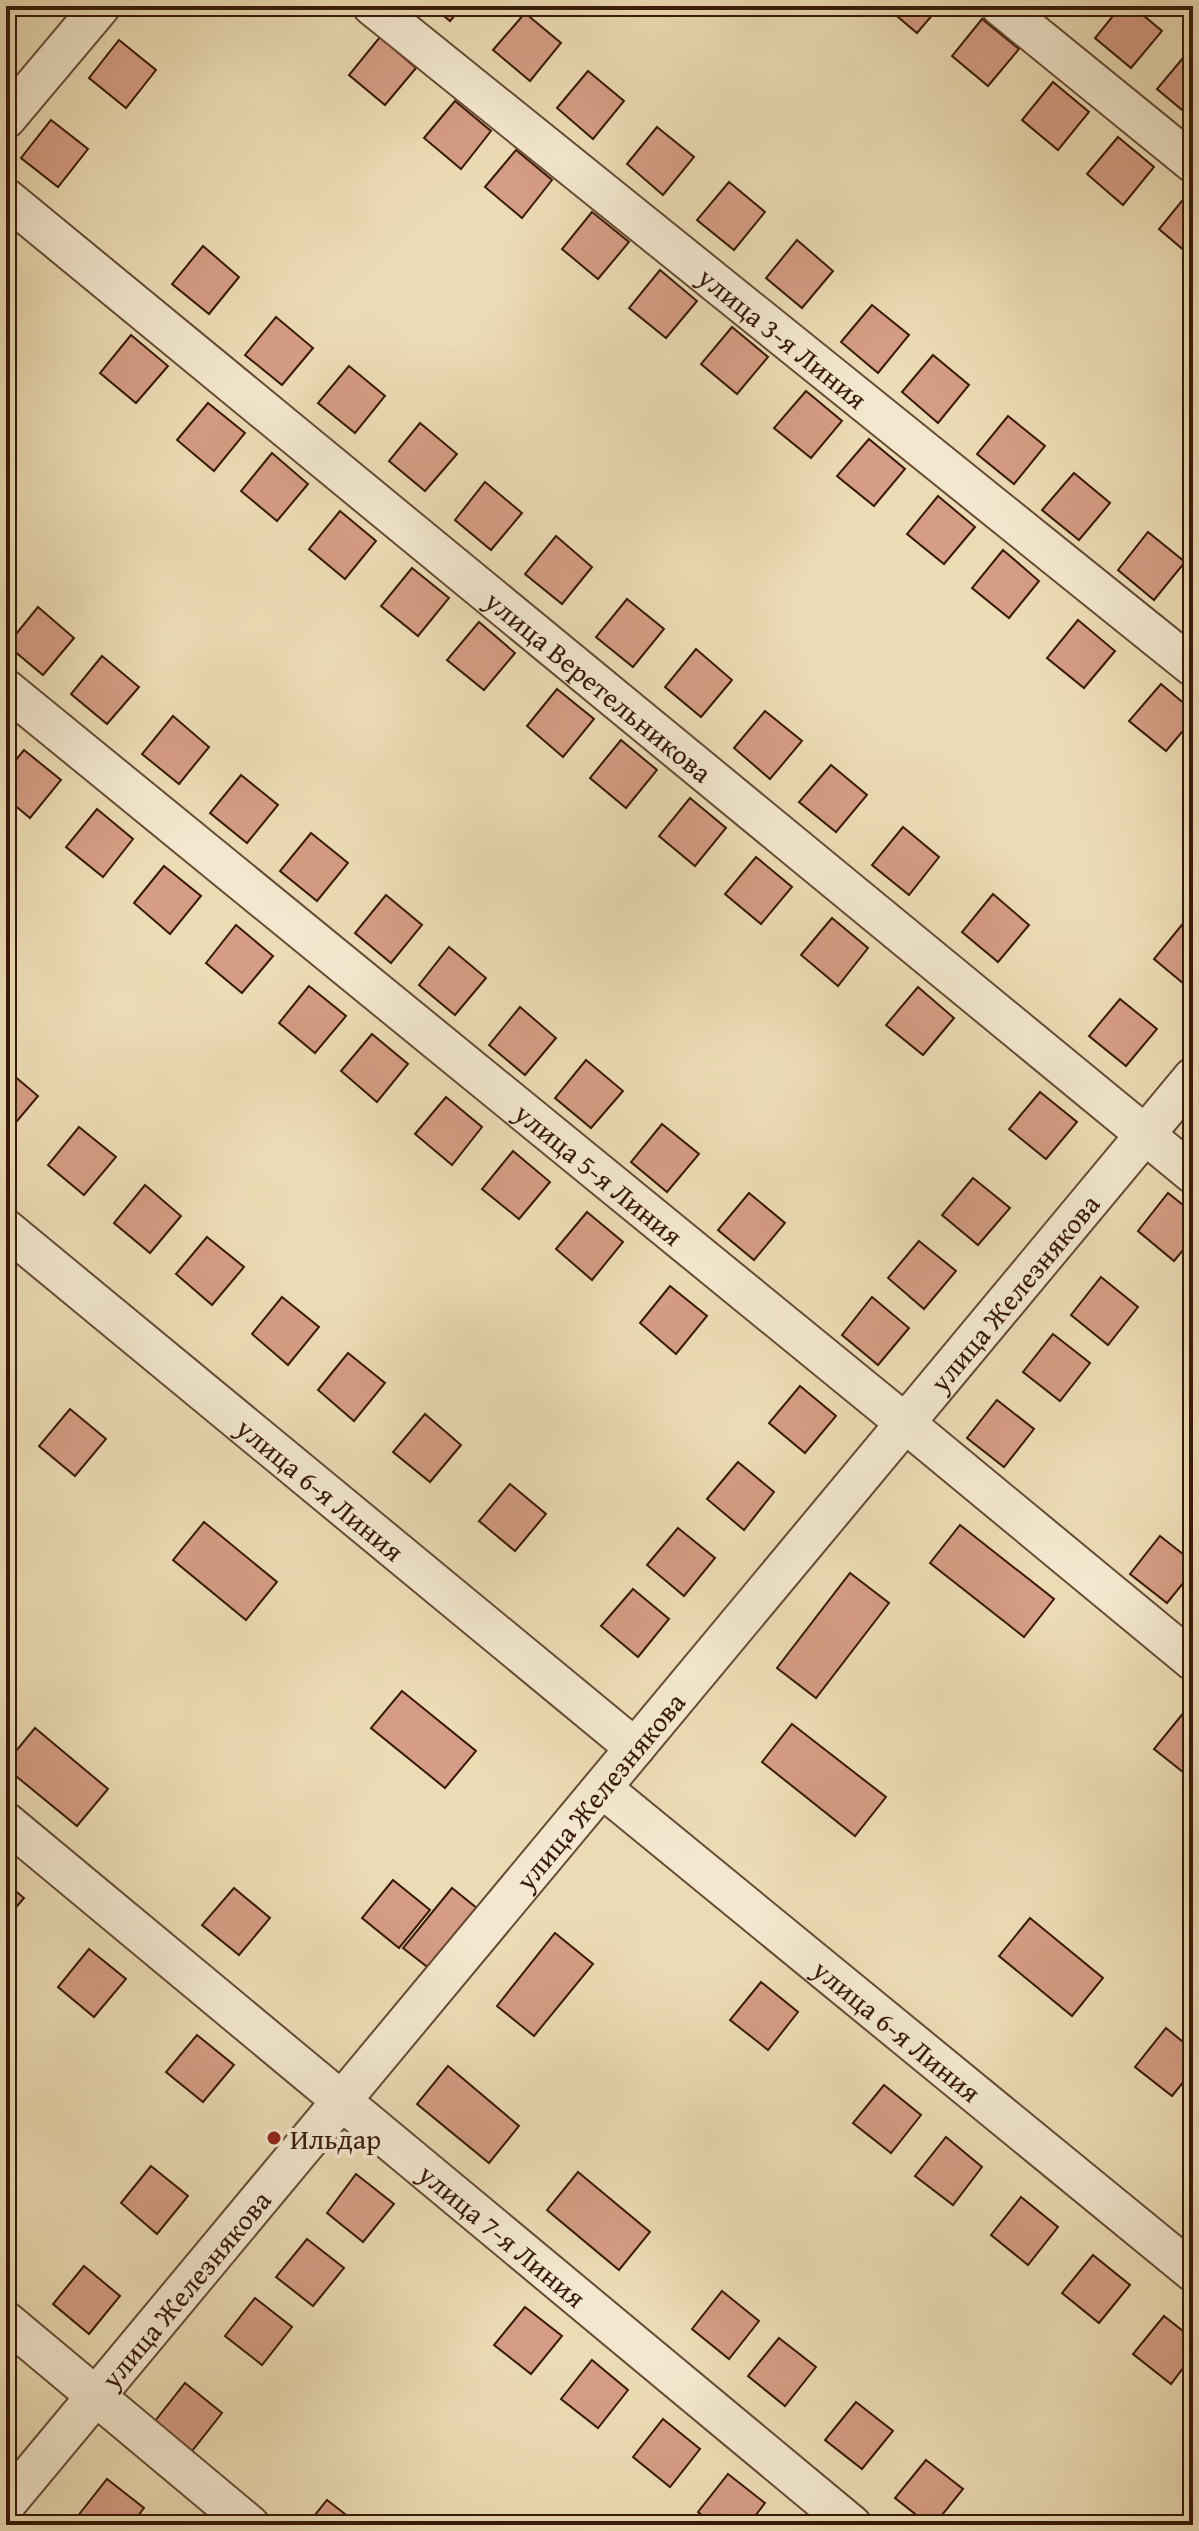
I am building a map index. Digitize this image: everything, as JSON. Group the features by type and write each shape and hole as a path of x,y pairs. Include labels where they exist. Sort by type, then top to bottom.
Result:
{"street":[{"path":"6,119 101,6"},
{"name":"улица 3-я Линия","path":"372,6 1193,667"},
{"path":"1000,6 1193,163"},
{"name":"улица Веретельникова","path":"6,198 1193,1174"},
{"name":"улица 5-я Линия","path":"6,689 1193,1661"},
{"name":"улица Железнякова","path":"6,2504 1193,1077"},
{"name":"улица 6-я Линия","path":"6,1229 635,1748"},
{"name":"улица 6-я Линия","path":"602,1788 1193,2272"},
{"name":"улица 7-я Линия","path":"6,1822 852,2525"},
{"path":"6,2321 250,2525"}],"building":[{"path":"432,6 463,6 450,21"},
{"path":"885,6 940,6 917,33"},
{"path":"1121,6 1132,6 1162,31 1131,68 1095,38"},
{"path":"525,13 561,43 530,81 493,50"},
{"path":"982,19 1019,49 988,86 952,56"},
{"path":"380,37 416,68 385,105 349,75"},
{"path":"119,40 156,70 126,108 89,78"},
{"path":"1188,52 1193,56 1193,119 1157,89"},
{"path":"588,71 624,101 593,139 557,108"},
{"path":"1053,82 1089,112 1058,150 1022,120"},
{"path":"455,101 491,131 461,169 424,138"},
{"path":"51,120 88,149 58,187 21,158"},
{"path":"657,127 694,157 663,195 627,164"},
{"path":"1118,137 1154,167 1123,205 1087,174"},
{"path":"516,150 552,180 522,218 485,187"},
{"path":"729,182 765,212 734,250 697,220"},
{"path":"1190,191 1193,194 1193,258 1159,229"},
{"path":"592,212 629,242 598,279 562,249"},
{"path":"6,234 15,241 6,252"},
{"path":"797,240 833,271 802,308 766,278"},
{"path":"203,246 239,277 209,314 172,284"},
{"path":"660,270 697,301 666,338 629,308"},
{"path":"872,305 909,335 878,373 841,342"},
{"path":"276,317 313,348 282,385 245,355"},
{"path":"732,327 768,357 737,394 701,364"},
{"path":"131,335 168,366 136,403 100,373"},
{"path":"933,355 969,385 938,423 902,392"},
{"path":"349,366 385,396 355,433 318,403"},
{"path":"806,391 842,421 811,458 774,428"},
{"path":"208,403 245,433 214,471 177,440"},
{"path":"1008,416 1045,446 1014,484 977,454"},
{"path":"420,423 457,454 425,491 389,461"},
{"path":"869,439 905,469 874,506 837,476"},
{"path":"272,453 308,484 277,521 241,491"},
{"path":"1074,473 1110,503 1079,540 1042,510"},
{"path":"485,482 522,513 491,550 455,520"},
{"path":"938,496 975,527 944,564 907,534"},
{"path":"340,511 376,541 345,579 309,549"},
{"path":"1148,532 1185,562 1154,600 1118,570"},
{"path":"556,536 592,567 562,604 525,574"},
{"path":"1003,550 1039,581 1009,618 972,588"},
{"path":"412,568 449,598 418,636 381,606"},
{"path":"627,599 664,629 633,667 596,637"},
{"path":"38,607 74,638 43,675 7,645"},
{"path":"1078,620 1115,651 1084,688 1047,658"},
{"path":"479,622 515,653 484,690 447,660"},
{"path":"696,649 732,680 701,717 665,687"},
{"path":"102,656 139,687 107,724 71,694"},
{"path":"1161,684 1193,711 1193,719 1166,751 1129,721"},
{"path":"557,689 594,719 563,757 527,726"},
{"path":"765,711 802,741 770,779 734,748"},
{"path":"173,716 209,747 179,784 142,754"},
{"path":"621,740 657,770 626,808 590,778"},
{"path":"24,750 61,780 30,818 6,798 6,772"},
{"path":"831,765 867,795 836,832 799,802"},
{"path":"241,775 278,805 247,843 210,813"},
{"path":"690,798 726,828 695,866 659,836"},
{"path":"97,809 133,839 103,877 66,847"},
{"path":"903,827 939,857 909,895 872,865"},
{"path":"311,833 348,863 317,901 280,871"},
{"path":"756,857 792,887 761,924 725,894"},
{"path":"164,866 201,896 170,934 134,903"},
{"path":"993,894 1029,925 998,962 962,932"},
{"path":"386,895 422,925 391,963 355,933"},
{"path":"832,918 868,948 838,986 801,955"},
{"path":"1185,921 1193,928 1193,986 1190,989 1154,959"},
{"path":"236,925 273,956 242,993 206,963"},
{"path":"449,947 486,978 455,1015 419,985"},
{"path":"309,986 346,1016 315,1053 279,1023"},
{"path":"918,987 954,1018 923,1055 886,1025"},
{"path":"1120,999 1157,1029 1126,1066 1089,1036"},
{"path":"520,1007 556,1038 525,1075 489,1045"},
{"path":"372,1034 408,1064 377,1102 341,1071"},
{"path":"586,1060 623,1091 591,1128 555,1098"},
{"path":"6,1069 38,1096 7,1133 6,1133"},
{"path":"1040,1092 1077,1122 1046,1159 1009,1129"},
{"path":"446,1097 482,1127 452,1165 415,1134"},
{"path":"662,1124 699,1154 667,1192 631,1162"},
{"path":"79,1127 116,1157 84,1195 48,1165"},
{"path":"513,1151 550,1182 519,1219 482,1189"},
{"path":"973,1178 1010,1208 978,1245 942,1215"},
{"path":"145,1185 181,1216 150,1253 114,1223"},
{"path":"749,1193 785,1223 754,1260 718,1230"},
{"path":"1168,1193 1193,1213 1193,1238 1174,1261 1138,1231"},
{"path":"587,1212 623,1242 592,1280 556,1249"},
{"path":"207,1237 244,1267 212,1305 176,1274"},
{"path":"919,1241 956,1271 924,1309 888,1278"},
{"path":"1101,1277 1138,1307 1108,1345 1071,1315"},
{"path":"670,1286 707,1316 676,1354 640,1323"},
{"path":"282,1297 319,1327 288,1365 252,1334"},
{"path":"872,1297 909,1328 878,1365 842,1335"},
{"path":"1053,1334 1090,1363 1060,1401 1023,1372"},
{"path":"348,1353 385,1383 354,1421 318,1390"},
{"path":"800,1386 836,1416 805,1453 769,1423"},
{"path":"997,1400 1034,1429 1004,1467 967,1438"},
{"path":"70,1409 106,1439 75,1476 39,1446"},
{"path":"425,1414 461,1445 430,1482 393,1452"},
{"path":"738,1462 774,1492 744,1530 707,1499"},
{"path":"510,1484 546,1514 515,1551 479,1521"},
{"path":"204,1522 277,1582 246,1620 173,1560"},
{"path":"960,1525 1054,1599 1024,1637 930,1563"},
{"path":"678,1528 715,1558 684,1596 647,1565"},
{"path":"1160,1536 1193,1562 1193,1571 1167,1603 1130,1574"},
{"path":"850,1573 889,1603 816,1698 777,1668"},
{"path":"633,1589 669,1619 638,1657 601,1626"},
{"path":"402,1691 476,1751 445,1788 371,1728"},
{"path":"1185,1711 1193,1717 1193,1780 1154,1749"},
{"path":"792,1724 886,1797 855,1836 762,1762"},
{"path":"35,1728 108,1789 77,1826 6,1768 6,1763"},
{"path":"393,1880 430,1910 399,1948 362,1918"},
{"path":"6,1883 24,1898 6,1919"},
{"path":"234,1888 270,1918 239,1955 202,1925"},
{"path":"452,1888 478,1909 430,1969 403,1948"},
{"path":"1030,1918 1103,1978 1072,2016 999,1956"},
{"path":"555,1933 593,1964 534,2036 497,2006"},
{"path":"89,1949 126,1979 94,2017 58,1987"},
{"path":"761,1982 798,2012 768,2050 730,2020"},
{"path":"1166,2028 1193,2050 1193,2070 1172,2096 1135,2067"},
{"path":"197,2035 234,2065 203,2102 166,2072"},
{"path":"448,2066 519,2126 489,2163 417,2104"},
{"path":"884,2085 921,2115 891,2153 853,2123"},
{"path":"946,2137 982,2167 953,2205 915,2176"},
{"path":"151,2166 188,2196 157,2234 121,2203"},
{"path":"578,2172 650,2232 619,2270 547,2210"},
{"path":"356,2174 394,2204 363,2242 327,2213"},
{"path":"1021,2197 1058,2227 1028,2265 991,2235"},
{"path":"307,2239 344,2268 313,2306 276,2277"},
{"path":"1093,2255 1130,2285 1099,2323 1062,2293"},
{"path":"84,2266 120,2296 89,2334 53,2304"},
{"path":"722,2291 759,2321 729,2359 692,2329"},
{"path":"255,2298 292,2327 262,2365 225,2336"},
{"path":"525,2307 562,2336 531,2374 494,2345"},
{"path":"1164,2316 1193,2339 1193,2355 1171,2384 1133,2354"},
{"path":"779,2338 816,2367 785,2406 748,2376"},
{"path":"592,2360 628,2390 598,2428 561,2399"},
{"path":"185,2383 222,2413 192,2451 155,2421"},
{"path":"856,2402 893,2431 862,2469 825,2440"},
{"path":"663,2419 700,2449 670,2487 633,2457"},
{"path":"926,2460 963,2489 934,2525 929,2525 895,2498"},
{"path":"728,2474 765,2503 748,2525 714,2525 698,2512"},
{"path":"107,2479 144,2508 131,2525 87,2525 77,2517"},
{"path":"327,2500 359,2525 307,2525"}],"place":[{"name":"Ильдар","path":"274,2138"}]}
